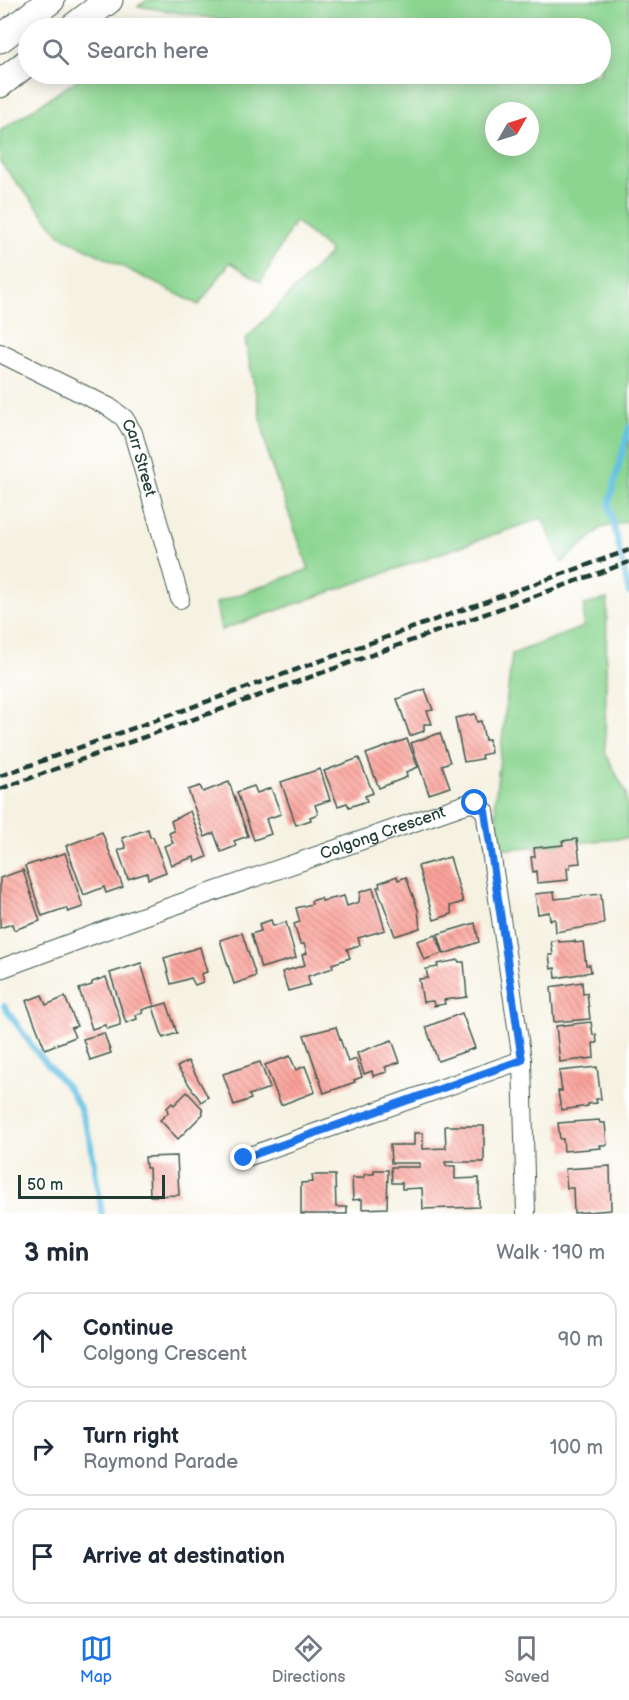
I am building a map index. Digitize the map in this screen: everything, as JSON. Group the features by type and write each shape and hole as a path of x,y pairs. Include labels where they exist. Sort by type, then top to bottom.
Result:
{"main road":[{"path":"27,18 51,0"},
{"path":"86,18 110,0"},
{"path":"0,39 18,25"},
{"path":"0,84 18,70"}],"street":[{"name":"Carr Street","path":"0,353 110,407 124,418 133,433 180,599"},
{"name":"Colgong Crescent","path":"0,969 130,921 466,804 475,803 485,811 522,1060 526,1214"},
{"path":"244,1158 522,1060"}],"green space":[{"path":"147,0 629,0 629,521 601,528 562,563 542,518 221,630 216,603 309,569 269,459 245,340 331,252 295,221 261,282 230,262 199,305 61,236 0,162 0,131 71,84 611,84 611,18 211,18 138,6"},
{"path":"607,599 605,752 626,793 629,838 509,849 499,845 495,801 512,654 583,627 584,605"}],"building":[{"path":"425,689 433,710 427,711 432,724 424,724 424,731 410,736 397,699"},
{"path":"475,714 477,722 481,721 485,740 489,739 491,753 481,755 482,759 464,762 455,718"},
{"path":"440,733 450,762 442,765 450,787 429,794 411,743"},
{"path":"407,739 418,767 406,772 407,777 379,788 366,754"},
{"path":"359,758 373,793 365,796 367,801 349,807 347,803 338,806 324,771"},
{"path":"320,769 330,800 315,805 318,814 310,817 311,820 296,825 281,782"},
{"path":"229,782 248,836 234,841 236,846 221,852 214,833 205,837 188,790 200,786 203,792"},
{"path":"254,786 257,793 271,788 281,814 266,819 271,834 254,840 237,792"},
{"path":"190,811 207,857 195,862 194,857 171,865 164,846 173,843 169,833 174,831 171,821"},
{"path":"148,829 166,872 148,879 147,873 128,879 118,850 126,848 122,838"},
{"path":"102,832 123,887 106,893 104,887 84,895 66,846"},
{"path":"577,839 580,863 570,864 570,868 567,868 568,880 537,883 531,857 535,857 534,848 563,845 562,841"},
{"path":"65,853 83,907 68,912 66,908 42,916 25,866"},
{"path":"450,857 463,902 450,906 452,914 434,920 418,866"},
{"path":"23,870 40,921 14,930 12,924 0,928 0,878"},
{"path":"397,876 398,880 406,877 418,910 420,928 395,936 377,887 380,887 379,883"},
{"path":"373,888 385,930 358,938 360,945 347,949 350,958 332,964 333,968 308,976 310,985 288,991 282,972 305,965 302,955 307,953 304,944 300,944 294,924 300,922 296,908 312,904 311,901 321,898 322,901 344,896 347,906 359,902 360,892"},
{"path":"554,892 555,899 601,894 604,924 556,932 555,919 550,920 549,912 538,914 535,894"},
{"path":"271,920 273,926 286,922 296,958 261,968 251,934 261,931 259,924"},
{"path":"475,923 479,942 444,954 438,934"},
{"path":"242,933 256,976 234,984 220,940"},
{"path":"436,935 443,953 424,960 417,941"},
{"path":"559,940 559,942 583,942 586,965 590,965 591,972 556,978 555,968 551,969 549,955 553,955 551,941"},
{"path":"200,947 207,972 201,974 203,982 195,985 191,978 171,984 164,958"},
{"path":"458,960 464,962 467,997 444,1000 445,1004 434,1006 433,1001 423,1002 419,979 428,978 426,969 438,967 437,964"},
{"path":"141,963 154,1006 142,1010 143,1013 136,1015 137,1019 126,1023 110,973"},
{"path":"106,977 120,1025 107,1029 105,1025 92,1029 79,989"},
{"path":"582,982 583,994 587,993 590,1019 554,1022 551,987"},
{"path":"42,995 46,1005 65,997 77,1026 71,1028 75,1037 45,1049 26,1001"},
{"path":"167,1003 177,1033 163,1038 153,1007"},
{"path":"462,1013 475,1048 438,1061 426,1027"},
{"path":"591,1022 597,1043 593,1043 594,1058 560,1062 556,1026"},
{"path":"336,1027 348,1062 356,1059 362,1077 354,1080 355,1082 324,1093 304,1035"},
{"path":"104,1033 111,1053 90,1060 83,1039"},
{"path":"392,1040 400,1062 385,1067 387,1072 373,1076 372,1071 364,1074 357,1053"},
{"path":"290,1056 296,1070 305,1066 315,1092 281,1105 265,1065"},
{"path":"188,1061 208,1097 201,1102 177,1067"},
{"path":"260,1062 270,1088 249,1095 251,1099 234,1105 223,1074"},
{"path":"597,1067 601,1099 596,1099 597,1103 588,1104 588,1106 561,1110 558,1091 562,1091 559,1071"},
{"path":"187,1092 202,1108 203,1114 178,1139 160,1120 168,1113 167,1108 172,1103 174,1105"},
{"path":"599,1120 600,1123 605,1123 607,1145 600,1145 601,1148 564,1151 558,1123"},
{"path":"445,1126 484,1126 484,1162 445,1162 446,1166 455,1166 455,1179 479,1178 479,1207 423,1209 422,1188 402,1189 402,1183 392,1183 391,1167 420,1167 420,1163 391,1163 390,1145 414,1145 414,1133 423,1133 423,1149 446,1148"},
{"path":"177,1156 179,1195 150,1196 149,1168 146,1168 145,1157"},
{"path":"610,1166 611,1210 574,1213 573,1188 567,1188 565,1169"},
{"path":"374,1170 388,1170 387,1208 362,1209 362,1199 353,1200 352,1178 363,1178 365,1174 374,1174"},
{"path":"312,1175 335,1175 336,1207 347,1207 347,1214 301,1214 301,1183 313,1182"}],"waterway":[{"path":"629,427 609,504 629,593"},
{"path":"4,1006 35,1050 68,1088 79,1106 90,1139 102,1214"}],"railway":[{"path":"0,776 629,550"},
{"path":"0,789 629,562"}],"route":[{"path":"244,1158 522,1060 485,811 475,803"}]}
